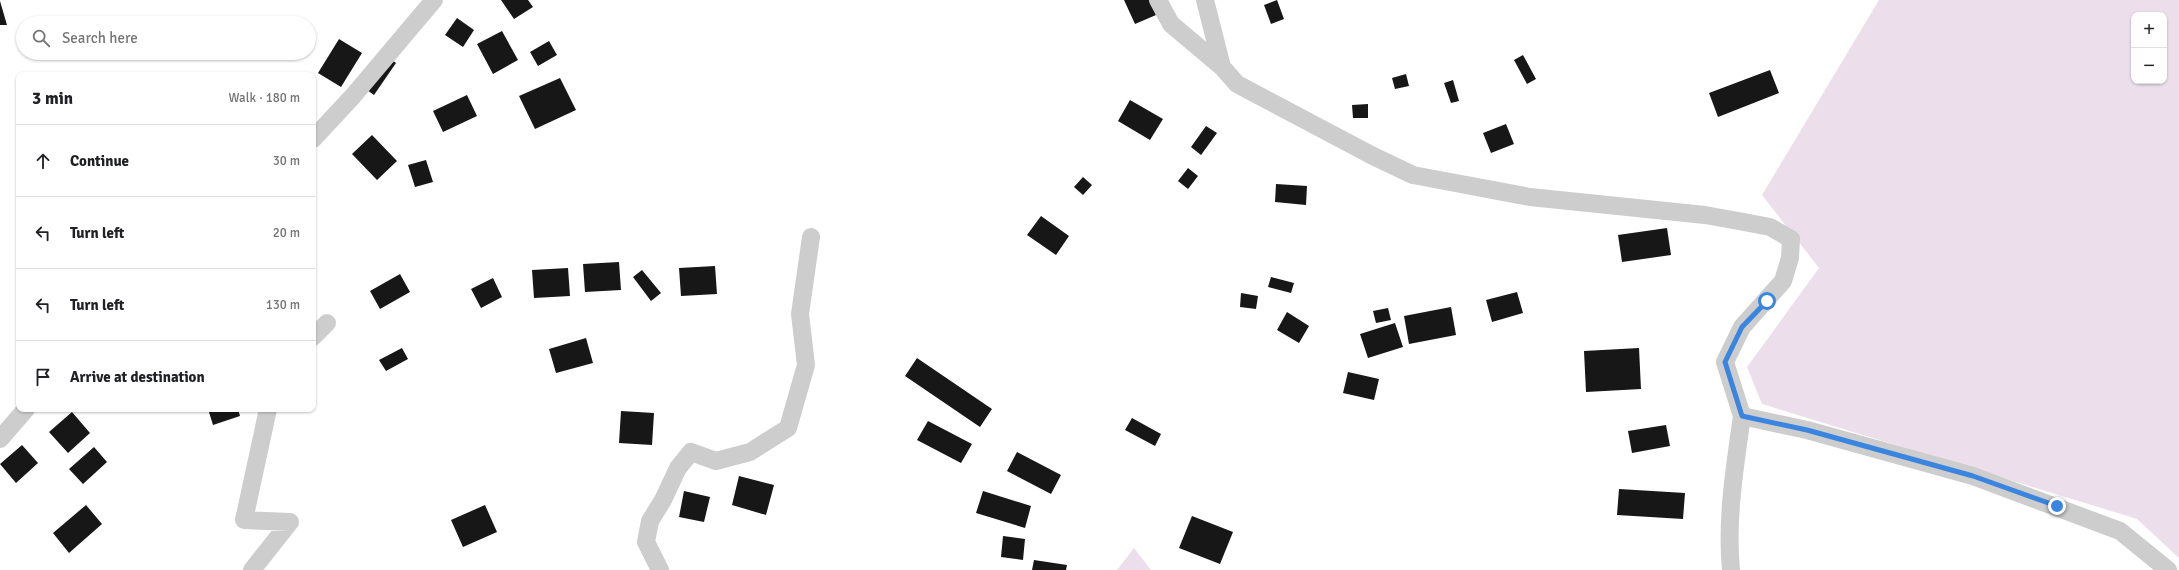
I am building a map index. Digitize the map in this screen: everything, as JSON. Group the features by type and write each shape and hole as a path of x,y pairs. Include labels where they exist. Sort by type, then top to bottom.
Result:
{"street":[{"path":"316,136 353,96 434,0"},
{"path":"1158,0 1171,24 1222,67 1237,84 1373,156 1413,175 1530,197 1705,215 1770,227 1791,239 1790,258 1783,281 1742,327 1725,362 1742,416 1733,483 1730,556 1731,570"},
{"path":"1205,0 1222,67"},
{"path":"660,570 646,542 650,521 663,500 678,468 691,452 716,461 750,452 788,428 806,365 800,314 811,237"},
{"path":"316,334 327,323"},
{"path":"0,439 23,412"},
{"path":"252,570 290,522 244,520 267,412"},
{"path":"1742,416 1807,430 1987,481 2120,531 2168,570"}],"shaded area":[{"path":"1879,0 2179,0 2179,558 2137,519 1762,404 1747,367 1819,268 1762,195"},
{"path":"1134,548 1151,570 1117,570"}],"building":[{"path":"501,0 528,0 533,7 514,19"},
{"path":"1124,0 1150,0 1156,15 1135,24"},
{"path":"1277,0 1284,19 1271,24 1264,5"},
{"path":"0,1 7,25 0,25"},
{"path":"457,18 474,30 463,47 445,35"},
{"path":"502,31 518,60 493,74 477,44"},
{"path":"339,39 362,53 341,87 318,73"},
{"path":"549,41 557,55 538,66 530,52"},
{"path":"1523,55 1536,79 1527,84 1514,60"},
{"path":"389,58 396,63 374,95 367,90"},
{"path":"1770,70 1779,93 1718,117 1709,93"},
{"path":"1406,74 1409,86 1395,89 1392,78"},
{"path":"560,78 576,110 535,129 519,96"},
{"path":"1453,80 1459,101 1451,103 1444,83"},
{"path":"467,95 477,116 443,132 433,111"},
{"path":"1130,100 1163,119 1150,140 1118,121"},
{"path":"1368,104 1368,118 1353,118 1352,105"},
{"path":"1506,124 1514,144 1491,153 1483,133"},
{"path":"1206,126 1217,133 1201,155 1191,147"},
{"path":"372,135 397,161 377,180 352,154"},
{"path":"426,160 433,182 415,187 408,165"},
{"path":"1188,168 1198,176 1188,189 1178,181"},
{"path":"1083,177 1092,185 1083,195 1074,187"},
{"path":"1276,184 1307,186 1306,205 1275,202"},
{"path":"1041,216 1069,236 1056,255 1027,235"},
{"path":"1667,228 1671,255 1622,262 1618,235"},
{"path":"619,262 621,290 585,292 583,264"},
{"path":"715,266 717,294 681,296 679,268"},
{"path":"568,268 570,296 534,298 532,270"},
{"path":"642,270 661,293 651,301 633,277"},
{"path":"400,274 410,292 380,309 370,291"},
{"path":"1271,277 1294,283 1291,293 1268,287"},
{"path":"493,278 502,297 481,308 471,289"},
{"path":"1517,292 1523,313 1492,322 1486,300"},
{"path":"1241,293 1258,296 1256,309 1240,307"},
{"path":"1451,307 1456,335 1409,344 1404,316"},
{"path":"1388,308 1391,320 1376,323 1373,311"},
{"path":"1287,312 1309,326 1299,343 1277,330"},
{"path":"1395,323 1403,347 1368,358 1360,334"},
{"path":"586,338 593,363 556,373 549,349"},
{"path":"402,348 408,359 386,371 379,360"},
{"path":"1639,348 1641,389 1586,392 1584,351"},
{"path":"917,358 992,409 980,427 905,376"},
{"path":"1348,372 1379,379 1374,400 1343,393"},
{"path":"621,411 654,413 652,445 619,443"},
{"path":"72,412 90,433 68,453 49,432"},
{"path":"209,412 239,412 240,416 213,425"},
{"path":"1132,418 1161,434 1155,446 1125,430"},
{"path":"928,421 972,444 961,463 917,440"},
{"path":"1666,425 1670,446 1632,453 1628,431"},
{"path":"22,445 38,463 16,483 0,464"},
{"path":"94,447 107,462 83,484 69,469"},
{"path":"1017,452 1061,475 1051,494 1007,471"},
{"path":"739,476 774,485 766,515 732,505"},
{"path":"1619,489 1685,493 1683,519 1617,515"},
{"path":"684,491 710,497 704,522 679,517"},
{"path":"983,491 1031,506 1025,528 976,513"},
{"path":"86,505 102,524 69,553 53,533"},
{"path":"485,505 497,532 463,547 451,520"},
{"path":"1192,516 1233,532 1220,564 1179,548"},
{"path":"1003,536 1025,539 1023,560 1001,557"},
{"path":"1034,560 1067,565 1066,570 1032,570"}],"route":[{"path":"1767,301 1742,327 1725,362 1742,416 1807,430 1973,476 2057,506"}]}
